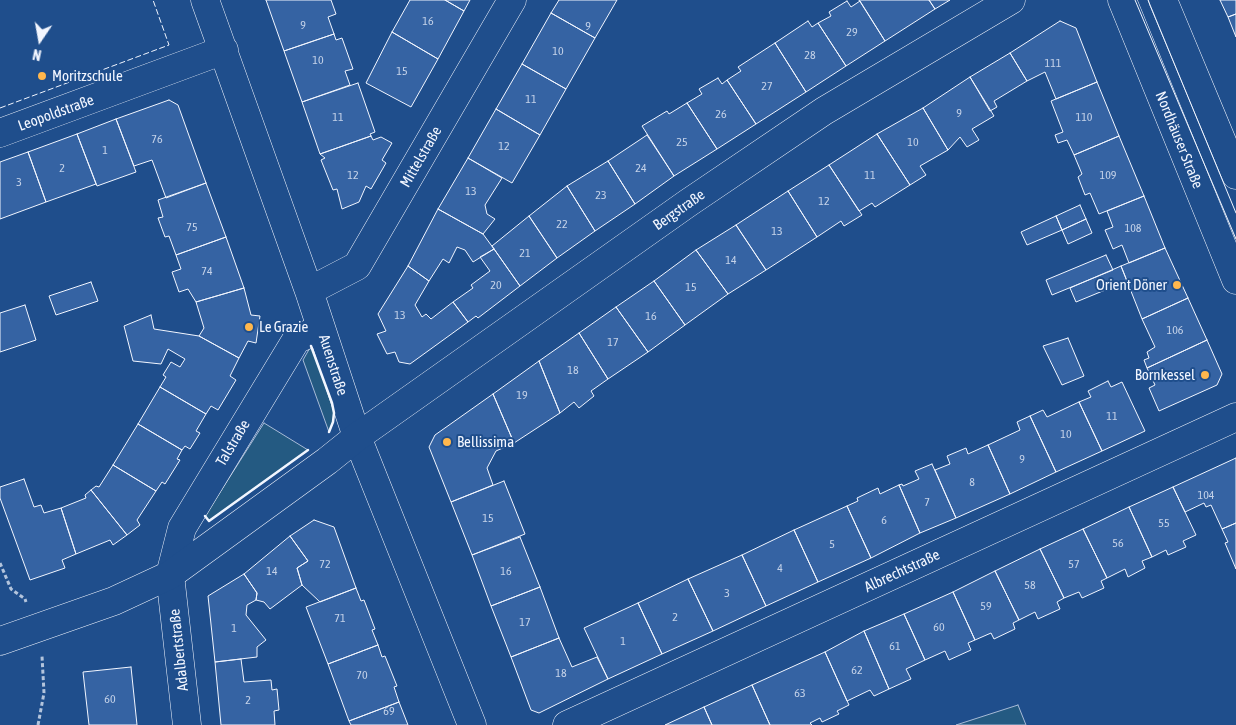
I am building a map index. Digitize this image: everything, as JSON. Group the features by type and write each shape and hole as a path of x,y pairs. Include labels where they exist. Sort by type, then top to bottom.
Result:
{"street":[{"name":"Auenstraße","path":"205,0 309,291 357,437 472,725"},
{"name":"Mittelstraße","path":"309,291 357,266 512,0"},
{"name":"Bergstraße","path":"357,437 688,203 824,111 1011,0"},
{"name":"Nordhäuser Straße","path":"1122,0 1236,280"},
{"path":"1163,0 1236,175"},
{"name":"Leopoldstraße","path":"0,133 224,50"},
{"name":"Talstraße","path":"170,575 182,528 296,340 321,328"},
{"name":"Albrechtstraße","path":"567,725 1236,416"},
{"path":"15,636 114,601 170,575 357,437"},
{"name":"Adalbertstraße","path":"170,575 187,725"}],"path":[{"path":"0,562 11,589 25,599 15,636 42,656 44,693 38,725"}],"shaded area":[{"path":"311,346 332,403 334,413 329,432 303,360"},
{"path":"264,423 308,450 209,521 205,516"},
{"path":"1018,705 1026,725 956,725"}],"building":[{"path":"266,0 331,0 336,14 328,17 334,34 284,51"},
{"path":"410,0 445,0 464,11 438,59 392,32"},
{"path":"445,0 470,0 464,11"},
{"path":"559,0 617,0 595,38 551,13"},
{"path":"859,0 929,0 935,9 885,41"},
{"path":"929,0 950,0 935,9"},
{"path":"1220,0 1236,0 1236,14 1228,17"},
{"path":"847,1 851,7 860,1 885,41 846,66 818,23 831,16 829,12"},
{"path":"551,13 595,38 566,89 522,64"},
{"path":"1236,14 1236,37 1228,17"},
{"path":"808,21 812,27 818,23 846,66 806,92 775,43"},
{"path":"1060,21 1076,28 1097,82 1056,99 1045,72 1027,81 1010,53"},
{"path":"392,32 438,59 411,107 366,83"},
{"path":"334,34 336,40 342,38 353,69 345,71 350,85 302,102 284,51"},
{"path":"775,43 806,92 756,124 727,80 741,71 738,67"},
{"path":"1010,53 1027,81 994,101 997,107 990,111 970,77"},
{"path":"522,64 566,89 540,135 496,109"},
{"path":"970,77 994,116 972,129 979,140 967,147 960,137 948,150 923,108"},
{"path":"718,78 722,84 727,80 756,124 717,149 687,103 702,94 699,89"},
{"path":"1097,82 1119,136 1074,155 1067,140 1058,143 1055,135 1063,132 1051,101"},
{"path":"358,83 375,132 370,134 371,136 320,154 302,102"},
{"path":"169,100 178,105 206,183 166,198 152,160 134,166 116,119"},
{"path":"687,103 717,149 674,176 642,126 667,111 669,114"},
{"path":"923,108 948,150 920,166 926,175 910,185 877,134"},
{"path":"496,109 540,135 512,183 468,158"},
{"path":"116,119 136,172 97,186 77,134"},
{"path":"77,134 96,184 46,202 28,152"},
{"path":"877,134 910,185 875,207 872,203 859,211 829,165"},
{"path":"647,135 674,176 635,204 608,161"},
{"path":"371,136 373,140 381,137 392,143 382,160 386,163 371,189 366,186 359,202 342,209 337,189 333,190 321,160 325,158 320,154"},
{"path":"1119,136 1144,196 1099,214 1090,193 1085,195 1078,177 1082,174 1074,155"},
{"path":"28,152 46,202 0,219 0,162"},
{"path":"468,158 502,178 485,205 487,214 495,219 483,234 438,209"},
{"path":"608,161 635,204 595,231 567,186"},
{"path":"829,165 862,215 844,226 841,221 817,237 788,191"},
{"path":"206,183 226,237 176,255 169,236 165,237 158,218 163,217 158,200"},
{"path":"567,186 595,231 557,258 529,216"},
{"path":"788,191 817,237 766,270 736,225"},
{"path":"1144,196 1165,248 1129,263 1122,245 1113,249 1105,230 1113,227 1107,211"},
{"path":"1080,205 1086,219 1062,230 1056,216"},
{"path":"438,209 483,234 494,249 473,262 465,250 457,247 449,263 443,259 429,281 408,266"},
{"path":"529,216 557,258 520,286 492,246"},
{"path":"1056,216 1062,230 1027,245 1021,232"},
{"path":"1086,219 1092,233 1068,244 1062,230"},
{"path":"736,225 766,270 728,294 696,250"},
{"path":"226,237 244,288 196,302 188,289 179,292 172,272 181,269 176,255"},
{"path":"1165,248 1188,298 1142,319 1121,266"},
{"path":"494,249 520,286 478,318 476,316 468,322 453,302 473,288 471,285 490,271 480,257"},
{"path":"696,250 728,294 685,325 654,281"},
{"path":"1106,255 1113,270 1052,295 1046,280"},
{"path":"408,266 429,281 415,305 422,317 426,314 431,319 453,302 468,322 410,364 399,362 395,352 387,354 377,334 386,331 378,314"},
{"path":"1121,266 1127,281 1076,302 1070,288"},
{"path":"654,281 685,325 648,352 616,307"},
{"path":"91,282 98,301 56,315 49,296"},
{"path":"244,288 251,315 260,316 256,343 248,341 239,358 199,336 204,328 196,302"},
{"path":"1188,298 1207,340 1147,368 1144,360 1149,358 1147,352 1155,347 1142,319"},
{"path":"25,305 36,340 0,352 0,313"},
{"path":"616,307 648,352 608,379 579,333"},
{"path":"151,315 154,329 199,336 239,358 230,376 236,380 218,410 211,406 206,414 160,387 166,377 163,375 171,362 180,367 185,359 168,349 161,364 133,361 124,326"},
{"path":"579,333 608,379 591,391 594,396 579,408 574,402 560,413 539,361"},
{"path":"1068,338 1084,376 1062,385 1043,346"},
{"path":"1207,340 1222,374 1217,385 1159,411 1149,388 1155,385 1147,368"},
{"path":"539,361 560,413 514,443 493,394"},
{"path":"1108,381 1111,387 1122,382 1145,431 1102,451 1079,402 1091,397 1088,391"},
{"path":"160,387 206,414 196,431 200,433 190,449 185,446 182,450 138,424"},
{"path":"493,394 514,443 496,451 487,468 493,485 451,502 429,447 435,435"},
{"path":"1079,402 1102,451 1056,472 1030,416 1043,410 1047,417"},
{"path":"1030,416 1056,472 1010,494 988,445 1020,430 1017,422"},
{"path":"138,424 182,450 177,459 180,460 165,484 162,482 156,491 113,465"},
{"path":"988,445 1010,494 956,518 935,470 950,464 947,456 966,448 968,454"},
{"path":"1236,458 1236,523 1222,529 1211,505 1206,507 1204,503 1185,512 1173,487"},
{"path":"932,464 956,518 920,533 899,485 902,484 903,486 919,479 915,471"},
{"path":"113,465 156,491 137,520 140,525 127,535 91,490 96,486 99,487"},
{"path":"24,479 34,507 41,505 44,513 61,508 76,554 62,560 65,568 30,580 0,498 0,487"},
{"path":"504,481 525,534 472,555 451,502"},
{"path":"899,485 920,533 871,558 847,506 858,501 857,498 878,488 880,494"},
{"path":"1173,487 1196,535 1183,541 1186,547 1168,555 1166,550 1152,557 1129,507"},
{"path":"91,490 127,535 113,545 110,540 76,554 61,508 86,498 85,495"},
{"path":"847,506 871,558 818,582 794,530"},
{"path":"1129,507 1152,557 1142,561 1145,568 1128,577 1125,569 1107,578 1083,529"},
{"path":"314,520 334,527 356,588 320,602 302,585 297,568 308,561 290,536"},
{"path":"1236,523 1236,569 1225,543 1228,542 1222,529"},
{"path":"1083,529 1107,578 1101,581 1104,588 1082,598 1079,592 1064,598 1040,549"},
{"path":"794,530 818,582 766,606 742,555"},
{"path":"290,536 308,561 297,568 302,585 270,609 264,602 256,600 257,593 244,574"},
{"path":"520,537 540,587 491,606 472,555"},
{"path":"1040,549 1064,598 1057,602 1060,609 1038,619 1035,612 1019,620 995,571"},
{"path":"742,555 766,606 713,631 688,579"},
{"path":"995,571 1019,620 1013,623 1015,629 994,639 991,633 975,640 953,592"},
{"path":"244,574 257,593 256,600 247,605 246,615 266,640 257,647 257,657 215,662 208,596"},
{"path":"688,579 713,631 662,654 638,603"},
{"path":"540,587 559,638 511,657 491,606"},
{"path":"356,588 361,601 364,600 375,629 372,630 378,645 328,664 306,607"},
{"path":"953,592 975,640 968,643 971,650 949,660 945,651 925,660 904,614"},
{"path":"638,603 662,654 608,679 584,628"},
{"path":"904,614 925,660 906,669 911,679 889,689 864,631"},
{"path":"864,631 889,689 874,696 870,690 847,701 825,652"},
{"path":"559,638 572,667 597,657 608,679 539,713 531,710 511,657"},
{"path":"378,645 382,657 385,656 397,686 394,687 399,702 349,721 328,664"},
{"path":"825,652 849,705 837,711 839,714 822,722 820,718 810,723 812,725 770,725 752,685"},
{"path":"241,659 244,682 271,680 272,690 277,689 279,710 274,711 275,725 221,725 215,662"},
{"path":"131,667 137,725 89,725 83,672"},
{"path":"752,685 770,725 712,725 704,707"},
{"path":"399,702 408,725 351,725 349,721"},
{"path":"704,707 712,725 665,725"}],"tram line":[{"path":"1135,0 1236,239"},
{"path":"1148,0 1236,213"}],"fence":[{"path":"0,108 169,45 153,0"}],"wall":[{"path":"311,346 332,403 334,413 329,432"},
{"path":"205,516 209,521 308,450"}],"place":[{"name":"Moritzschule","path":"42,76"},
{"name":"Orient Döner","path":"1177,285"},
{"name":"Le Grazie","path":"249,327"},
{"name":"Bornkessel","path":"1205,375"},
{"name":"Bellissima","path":"447,442"}]}
